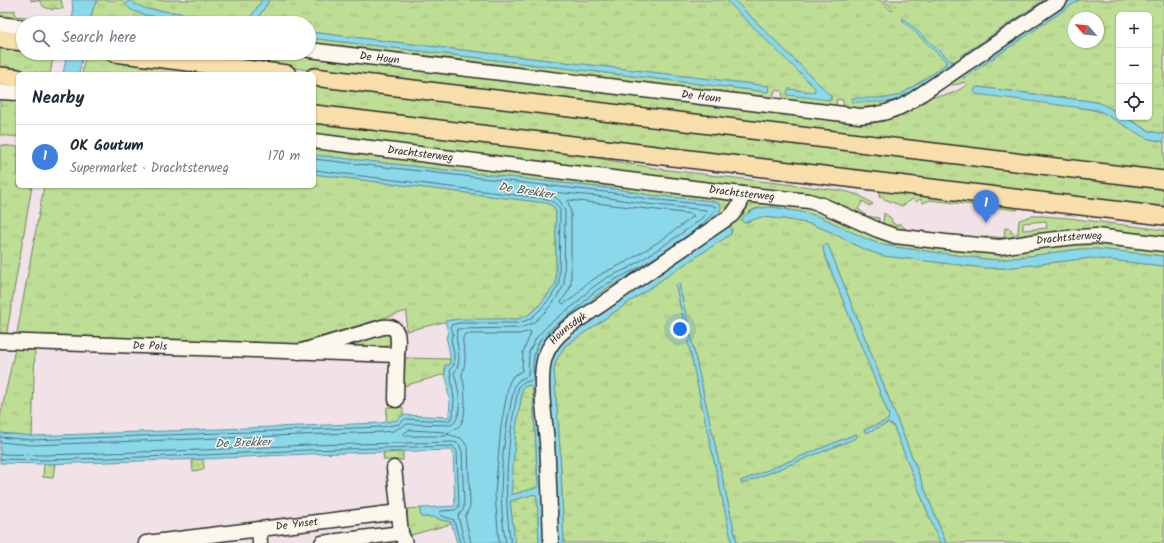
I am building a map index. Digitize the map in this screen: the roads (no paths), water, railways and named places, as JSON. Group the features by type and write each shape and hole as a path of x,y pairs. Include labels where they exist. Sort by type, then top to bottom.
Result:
{"main road":[{"path":"0,39 16,41"},
{"path":"172,60 271,72"},
{"path":"0,76 16,78"},
{"path":"316,77 1164,180"},
{"path":"316,114 1164,216"}],"street":[{"name":"De Houn","path":"316,51 853,115 873,116 898,109 908,103 1060,0"},
{"path":"0,24 16,26"},
{"path":"0,92 16,93"},
{"name":"Drachtsterweg","path":"316,141 809,201 895,236 973,246 1000,247 1038,241 1096,236 1164,244"},
{"name":"Hounsdyk","path":"551,543 549,475 542,380 548,348 567,328 732,215 740,204 742,194"},
{"name":"De Pols","path":"299,352 388,326 396,330 398,334 396,400"},
{"name":"De Pols","path":"0,341 398,355"},
{"path":"394,468 403,538"},
{"name":"De Ynset","path":"146,543 259,536 399,512"},
{"name":"De Ynset","path":"322,543 403,538"}],"water":[{"path":"72,0 98,0 94,6 91,16 73,16"},
{"path":"131,0 135,4 147,9 204,16 145,15 131,10 125,4"},
{"path":"262,0 269,0 259,16 252,16"},
{"path":"726,0 734,0 831,96 830,100 787,95 788,89 812,92 815,91 815,88"},
{"path":"1044,0 1050,0 962,58 961,56"},
{"path":"1071,0 1079,0 964,78 962,77 961,75"},
{"path":"903,18 954,63 945,71 902,98 888,102 852,102 852,98 888,98 900,95 946,65 946,61 902,20"},
{"path":"316,33 769,86 768,92 316,39"},
{"path":"66,60 82,60 79,72 63,72"},
{"path":"977,87 1100,103 1116,111 1116,120 1130,120 1149,131 1164,134 1164,142 1146,138 1098,110 976,94 974,90"},
{"name":"De Brekker","path":"316,155 623,190 649,195 712,201 720,204 721,207 718,215 705,228 633,275 610,286 594,297 583,309 555,331 543,343 538,356 537,364 546,543 539,543 537,497 535,494 510,501 515,543 457,543 451,522 435,517 422,517 420,514 421,508 455,506 453,450 44,464 0,463 0,433 32,436 381,423 397,420 403,415 449,417 450,400 447,388 449,388 445,374 445,365 450,365 450,354 446,336 449,335 445,321 459,319 518,319 528,315 538,307 556,284 556,212 553,206 547,203 316,174","holes":["530,385 533,390 538,486 536,488 511,495 516,428 523,387"]},
{"path":"772,207 807,213 823,218 864,238 879,244 895,247 1000,260 1080,249 1097,249 1164,256 1164,266 1090,258 1005,268 986,268 884,256 863,249 831,232 811,224 784,219 761,217 744,223 742,221 742,218 752,211"},
{"path":"727,226 731,228 731,234 565,346 556,361 554,370 560,449 564,543 557,543 554,452 548,378 551,358 560,344 569,335"},
{"path":"826,244 828,245 946,543 940,543 893,425 888,423 866,433 864,430 888,420 889,415 824,253 823,248"},
{"path":"678,284 737,543 732,543 676,286"},
{"path":"856,434 856,438 742,484 741,481"}],"place":[{"name":"OK Goutum","path":"986,223"}]}
